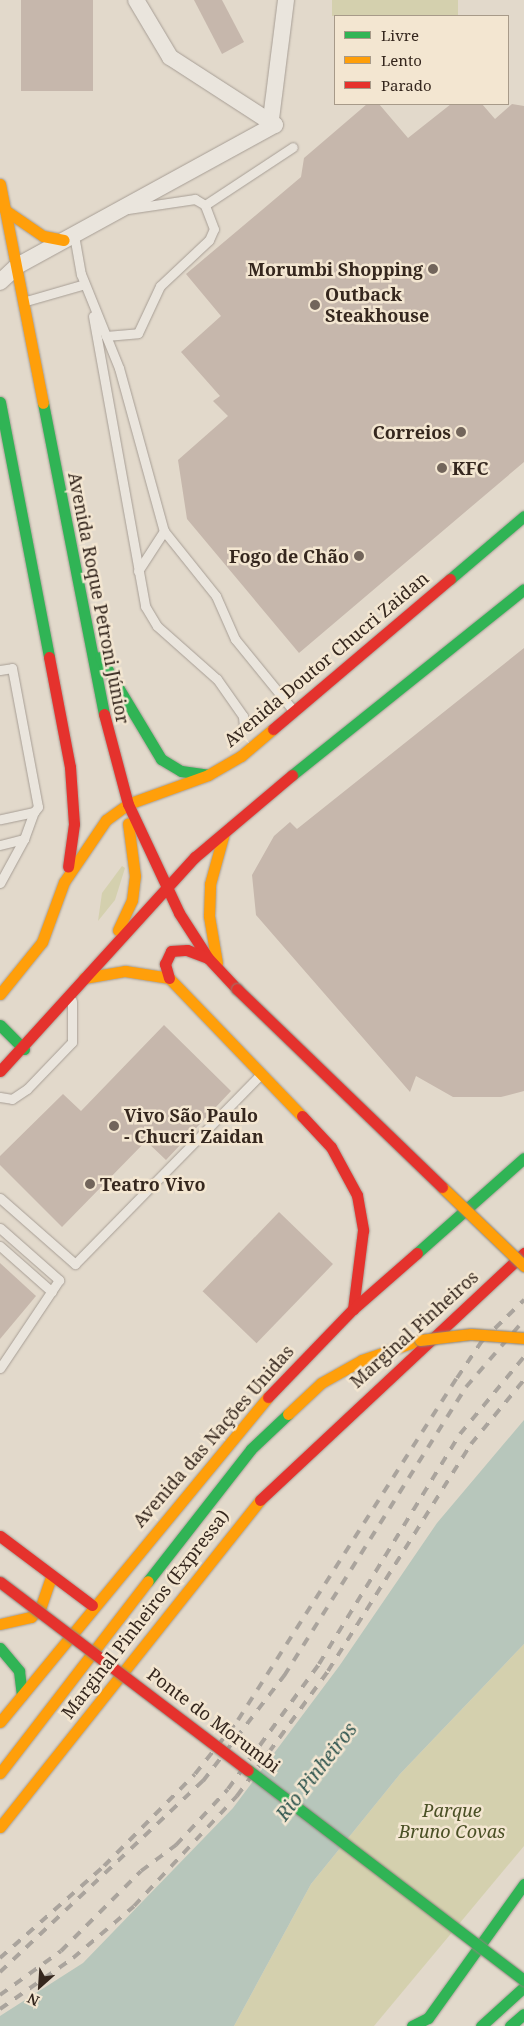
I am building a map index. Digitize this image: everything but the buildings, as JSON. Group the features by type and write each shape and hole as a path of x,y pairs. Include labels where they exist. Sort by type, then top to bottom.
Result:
{"main road":[{"name":"Avenida Roque Petroni Júnior","path":"0,184 113,758 128,804 166,888 208,958 237,989 524,1266"},
{"path":"5,210 43,236 69,238"},
{"path":"0,402 70,767 73,842 64,882"},
{"name":"Avenida Doutor Chucri Zaidan","path":"0,994 42,942 64,882 106,820 128,804 208,775 241,756 524,516"},
{"path":"0,1071 24,1049 109,949 166,888 224,832 524,589"},
{"path":"91,641 161,759 181,771 208,775"},
{"path":"109,949 132,900 135,876 128,804"},
{"path":"219,969 209,916 210,884 224,832"},
{"path":"208,958 187,950 171,951 165,964 169,978 331,1147 357,1195 363,1230 353,1309"},
{"path":"84,978 125,971 169,978"},
{"path":"0,1025 24,1049"},
{"name":"Avenida das Nações Unidas","path":"0,1722 92,1605 241,1425 353,1309 524,1158"},
{"name":"Marginal Pinheiros","path":"327,1431 524,1253"},
{"path":"0,1773 134,1605 251,1449 321,1383 362,1360 420,1340 471,1334 524,1338"},
{"name":"Marginal Pinheiros (Expressa)","path":"0,1827 231,1532 327,1431"},
{"path":"0,1536 51,1577 92,1605"},
{"path":"0,1624 31,1617 41,1606 51,1577"},
{"name":"Ponte do Morumbi","path":"0,1582 524,1980"},
{"path":"0,1648 19,1671 22,1695"},
{"path":"412,2026 426,2022 524,1884"},
{"path":"481,2026 524,1987"},
{"path":"510,2026 524,2014"}],"street":[{"path":"136,0 170,57 273,122"},
{"path":"273,122 286,0"},
{"path":"0,282 17,266 126,209 273,122"}],"lane":[{"path":"205,205 294,147"},
{"path":"106,336 138,333 160,286 209,240 214,229 205,205 188,198 126,209"},
{"path":"69,238 141,436 164,530 216,596 235,639 293,710"},
{"path":"24,302 85,284"},
{"path":"90,296 138,571 149,616 217,679 243,716 244,727"},
{"path":"138,571 164,530"},
{"path":"0,670 12,668 38,803 24,838 0,884"},
{"path":"0,819 34,812"},
{"path":"0,845 24,838"},
{"path":"0,1096 12,1099 28,1090 72,1042 72,992"},
{"path":"0,1198 75,1264 261,1074"},
{"path":"0,1228 59,1280 0,1368"},
{"path":"0,1246 52,1292"}],"green space":[{"path":"332,0 458,0 458,15 332,16"},
{"path":"122,866 125,868 115,900 98,921 102,893"},
{"name":"Parque Bruno Covas","path":"524,1644 524,1846 374,2026 234,2026 311,1884 400,1774"}],"water":[{"name":"Rio Pinheiros","path":"524,1420 524,1644 400,1774 311,1884 234,2026 0,2026 0,2016 83,1963 233,1808 340,1665 437,1523"}],"railway":[{"path":"0,1958 104,1866 195,1774 238,1720 482,1341 524,1300"},
{"path":"0,1972 203,1781 284,1676 466,1387 524,1320"},
{"path":"0,1995 61,1951 141,1871 176,1845 228,1789 319,1664 460,1434 524,1357"},
{"path":"0,2009 73,1958 134,1906 237,1796 328,1671 471,1444 524,1380"}],"traffic: fast":[{"path":"0,402 49,657"},
{"path":"43,403 104,714"},
{"path":"450,579 524,516"},
{"path":"292,775 524,589"},
{"path":"100,657 161,759 181,771 208,775"},
{"path":"0,1025 24,1049"},
{"path":"417,1253 524,1158"},
{"path":"148,1581 251,1449 288,1414"},
{"path":"0,1648 19,1671 22,1695"},
{"path":"248,1770 524,1980"},
{"path":"412,2026 428,2018 524,1884"},
{"path":"481,2026 524,1987"},
{"path":"510,2026 524,2014"}],"traffic: slow":[{"path":"0,184 43,403"},
{"path":"5,210 43,236 64,240"},
{"path":"0,994 42,942 64,882 106,820 128,804 208,775 241,756 273,729"},
{"path":"118,930 132,900 135,876 128,823"},
{"path":"217,963 209,916 210,884 224,833"},
{"path":"84,978 125,971 169,978 302,1116"},
{"path":"442,1187 524,1266"},
{"path":"420,1340 471,1334 524,1338"},
{"path":"288,1414 321,1383 362,1360 420,1340"},
{"path":"0,1722 268,1397"},
{"path":"0,1827 260,1500"},
{"path":"0,1624 31,1617 41,1606 51,1577"},
{"path":"0,1773 148,1581"}],"traffic: jam":[{"path":"273,729 450,579"},
{"path":"49,657 70,767 74,824 68,867"},
{"path":"104,714 128,804 179,913 208,958 237,989"},
{"path":"0,1071 195,857 292,775"},
{"path":"169,978 165,964 171,951 187,950 208,958"},
{"path":"237,989 442,1187"},
{"path":"302,1116 331,1147 357,1195 363,1230 353,1309"},
{"path":"268,1397 353,1309 417,1253"},
{"path":"260,1500 524,1253"},
{"path":"0,1536 92,1605"},
{"path":"0,1582 248,1770"}],"place":[{"name":"Morumbi Shopping","path":"433,269"},
{"name":"Outback Steakhouse","path":"315,305"},
{"name":"Correios","path":"461,432"},
{"name":"KFC","path":"442,468"},
{"name":"Fogo de Chão","path":"359,556"},
{"name":"Vivo São Paulo - Chucri Zaidan","path":"114,1126"},
{"name":"Teatro Vivo","path":"90,1184"}]}
